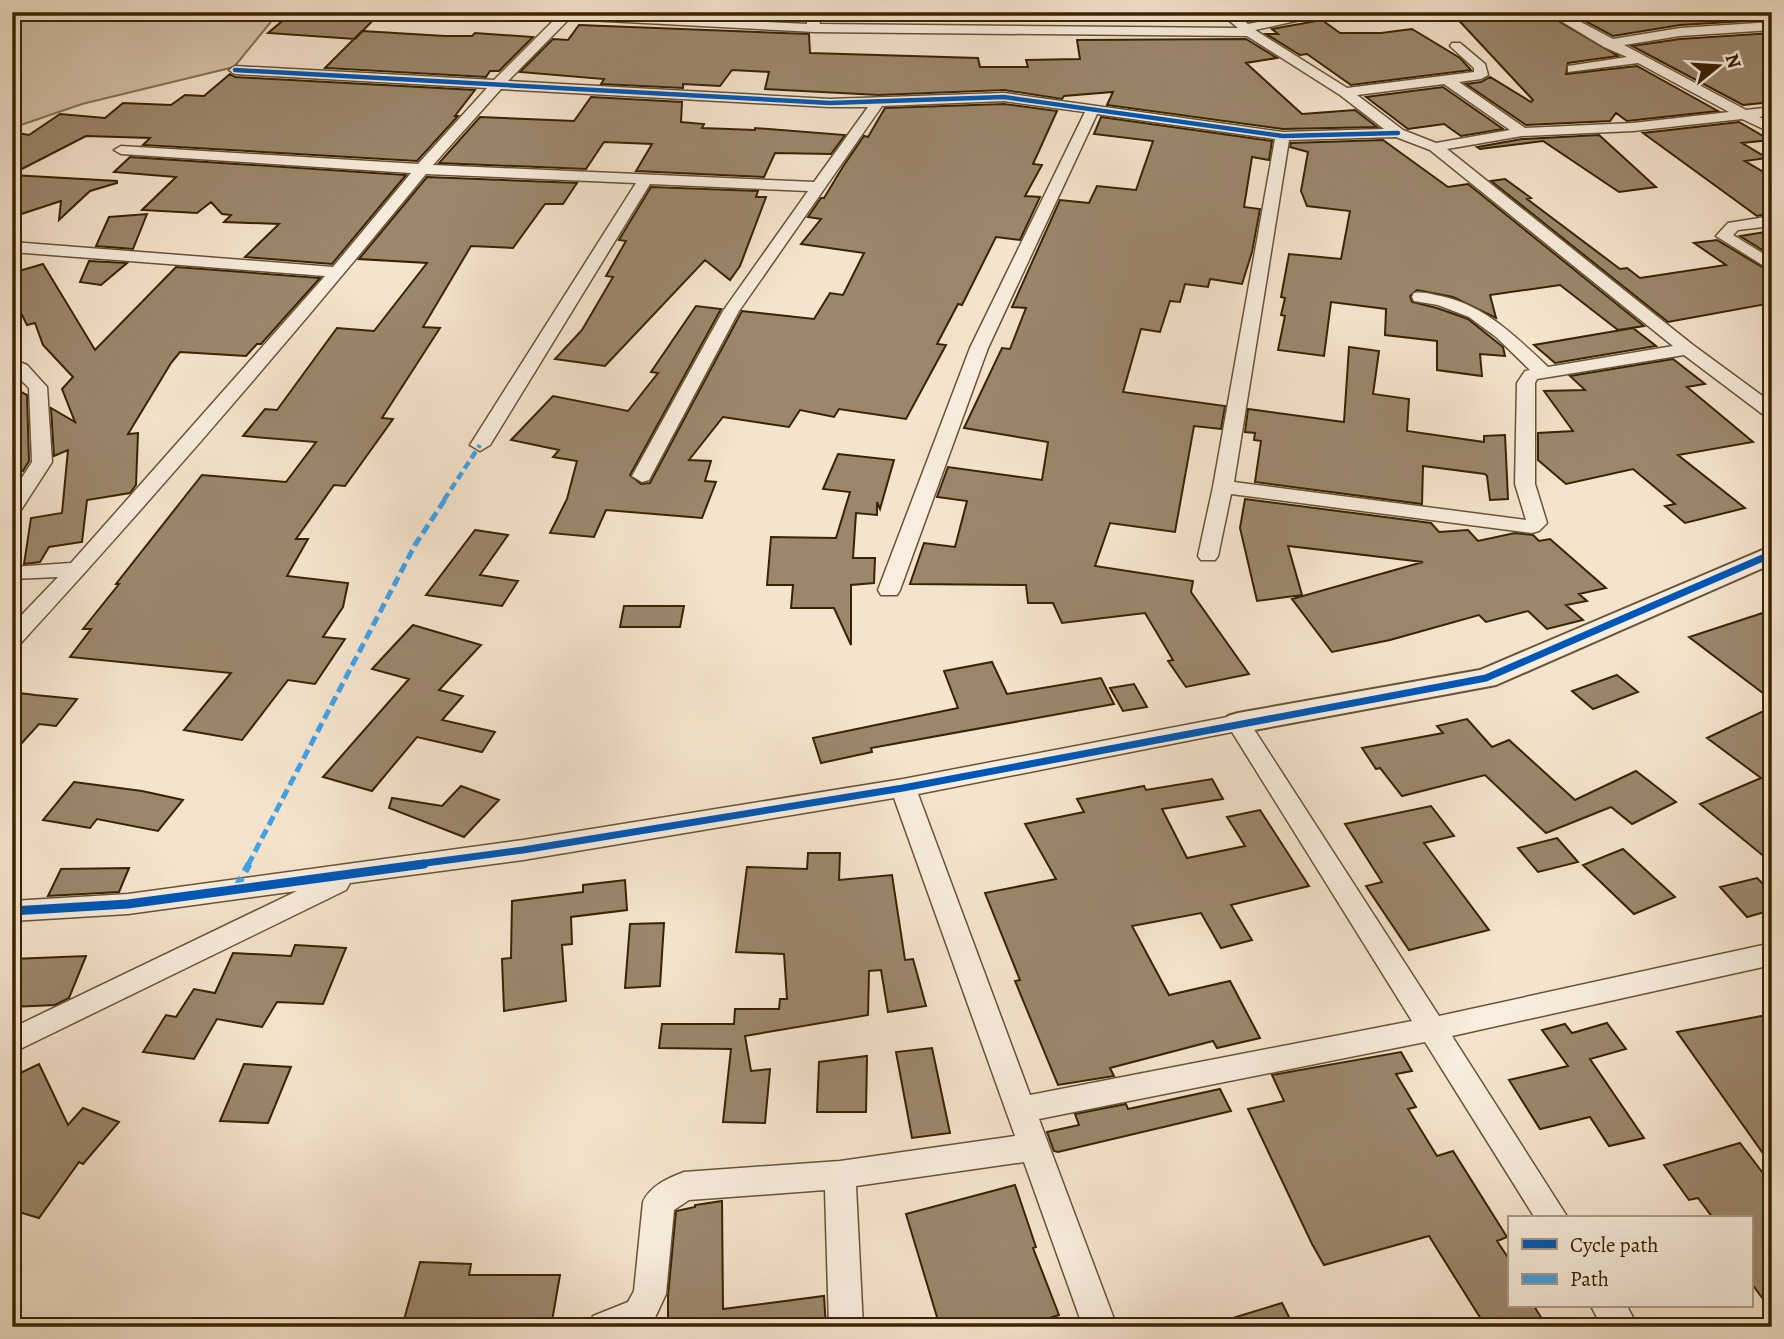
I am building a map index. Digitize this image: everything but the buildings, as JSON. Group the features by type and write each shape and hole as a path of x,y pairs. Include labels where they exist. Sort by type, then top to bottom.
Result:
{"street":[{"path":"504,12 814,28 1045,31 1248,30 1331,12"},
{"path":"811,12 814,28"},
{"path":"1035,12 1045,31"},
{"path":"1225,12 1248,30 1345,92 1398,133 1435,147 1688,349 1772,412"},
{"path":"1552,12 1772,129"},
{"path":"12,639 77,569 337,272 422,169 498,84 565,16"},
{"path":"1608,44 1681,26 1772,26"},
{"path":"1345,92 1481,75 1480,67 1456,46"},
{"path":"1573,69 1637,59"},
{"path":"235,70 876,104 962,95 1004,97 1283,136 1339,137 1398,133"},
{"path":"1448,80 1522,132"},
{"path":"642,476 731,311 876,104"},
{"path":"889,590 979,348 1092,111"},
{"path":"1435,147 1522,132 1633,127 1772,111"},
{"path":"1208,556 1223,487 1283,136"},
{"path":"121,150 422,169 818,187"},
{"path":"480,444 645,180"},
{"path":"1772,221 1733,226 1724,236 1772,266"},
{"path":"12,247 337,272"},
{"path":"1420,297 1447,300 1474,310 1543,372"},
{"path":"1223,487 1532,527 1537,523 1525,484 1526,383 1531,375 1688,349"},
{"path":"12,365 21,369 38,387 41,463 12,509"},
{"path":"12,911 128,904 523,850 904,788 1486,678 1772,554"},
{"path":"12,573 77,569"},
{"path":"1238,723 1551,1216"},
{"path":"904,788 1100,1327"},
{"path":"12,1041 358,872"},
{"path":"1021,1110 1432,1029 1772,954"},
{"path":"605,1327 640,1312 650,1294 659,1202 684,1186 840,1175 1034,1147"},
{"path":"840,1175 846,1327"},
{"path":"1609,1308 1621,1327"}],"shaded area":[{"path":"12,12 279,12 234,67 82,104 12,128"}],"marked path":[{"path":"235,890 415,545 480,445"}],"cycle path":[{"path":"235,70 830,103 1004,97 1283,136 1398,133"},
{"path":"12,911 128,904 523,850 903,788 1486,678 1772,554"}]}
